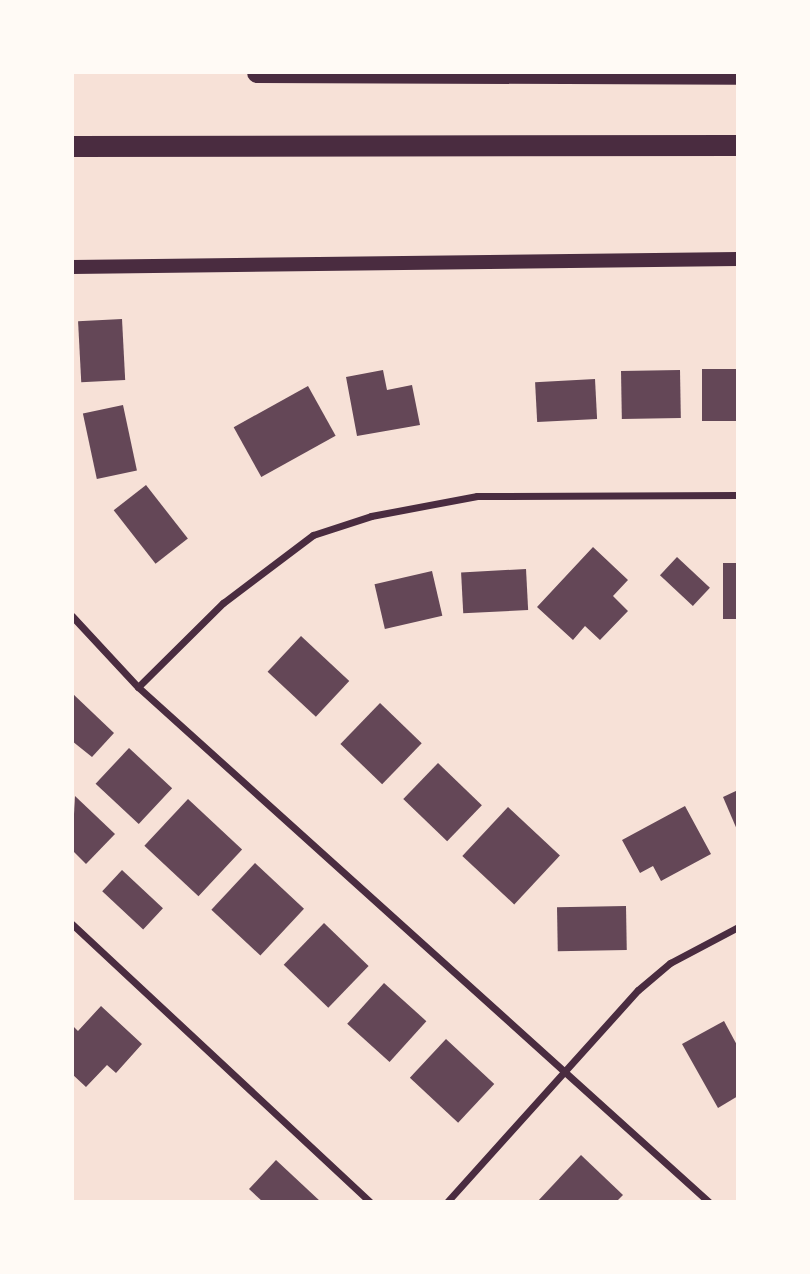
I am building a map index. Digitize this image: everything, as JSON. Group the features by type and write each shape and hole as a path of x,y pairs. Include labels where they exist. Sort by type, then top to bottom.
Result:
{"highway":[{"path":"257,72 738,74"},
{"path":"494,145 738,157"},
{"path":"72,146 738,145"}],"main road":[{"path":"72,267 738,259"}],"street":[{"path":"138,687 223,603 313,535 371,516 477,496 738,495"},
{"path":"72,616 138,687 569,1072 709,1202"},
{"path":"72,924 370,1202"},
{"path":"447,1202 569,1072 638,990 670,963 738,927"}],"building":[{"path":"122,319 125,380 81,382 78,321"},
{"path":"702,369 738,369 738,421 702,421"},
{"path":"383,370 387,390 412,385 420,425 357,436 346,377"},
{"path":"680,370 681,418 622,419 621,371"},
{"path":"595,379 597,419 537,422 535,382"},
{"path":"308,386 336,436 261,477 234,427"},
{"path":"123,405 137,471 97,479 83,414"},
{"path":"146,485 188,539 156,564 114,510"},
{"path":"593,547 628,580 613,596 628,611 600,640 585,626 573,640 537,607"},
{"path":"677,557 710,588 693,606 660,575"},
{"path":"723,563 738,563 738,619 723,619"},
{"path":"526,569 528,610 463,613 461,572"},
{"path":"432,571 442,616 385,629 375,584"},
{"path":"301,636 349,681 316,717 268,672"},
{"path":"72,693 114,733 92,757 72,741"},
{"path":"380,703 422,743 382,784 340,744"},
{"path":"129,748 172,788 139,824 96,784"},
{"path":"438,763 482,805 447,841 403,799"},
{"path":"738,790 738,832 723,797"},
{"path":"75,796 115,834 86,864 72,850"},
{"path":"188,799 242,849 198,896 144,846"},
{"path":"685,806 711,854 661,881 653,866 640,873 622,840"},
{"path":"508,807 560,855 514,904 462,856"},
{"path":"255,863 304,909 260,956 211,910"},
{"path":"122,870 163,908 143,929 102,891"},
{"path":"626,906 627,950 558,951 557,907"},
{"path":"324,923 369,966 328,1008 284,965"},
{"path":"384,983 426,1021 390,1062 347,1024"},
{"path":"101,1006 142,1044 116,1073 107,1065 86,1087 72,1074 72,1025 78,1031"},
{"path":"724,1021 738,1047 738,1096 718,1108 682,1044"},
{"path":"446,1039 494,1084 458,1123 410,1078"},
{"path":"581,1155 623,1195 616,1202 537,1202"},
{"path":"276,1160 321,1202 263,1202 249,1189"}]}
